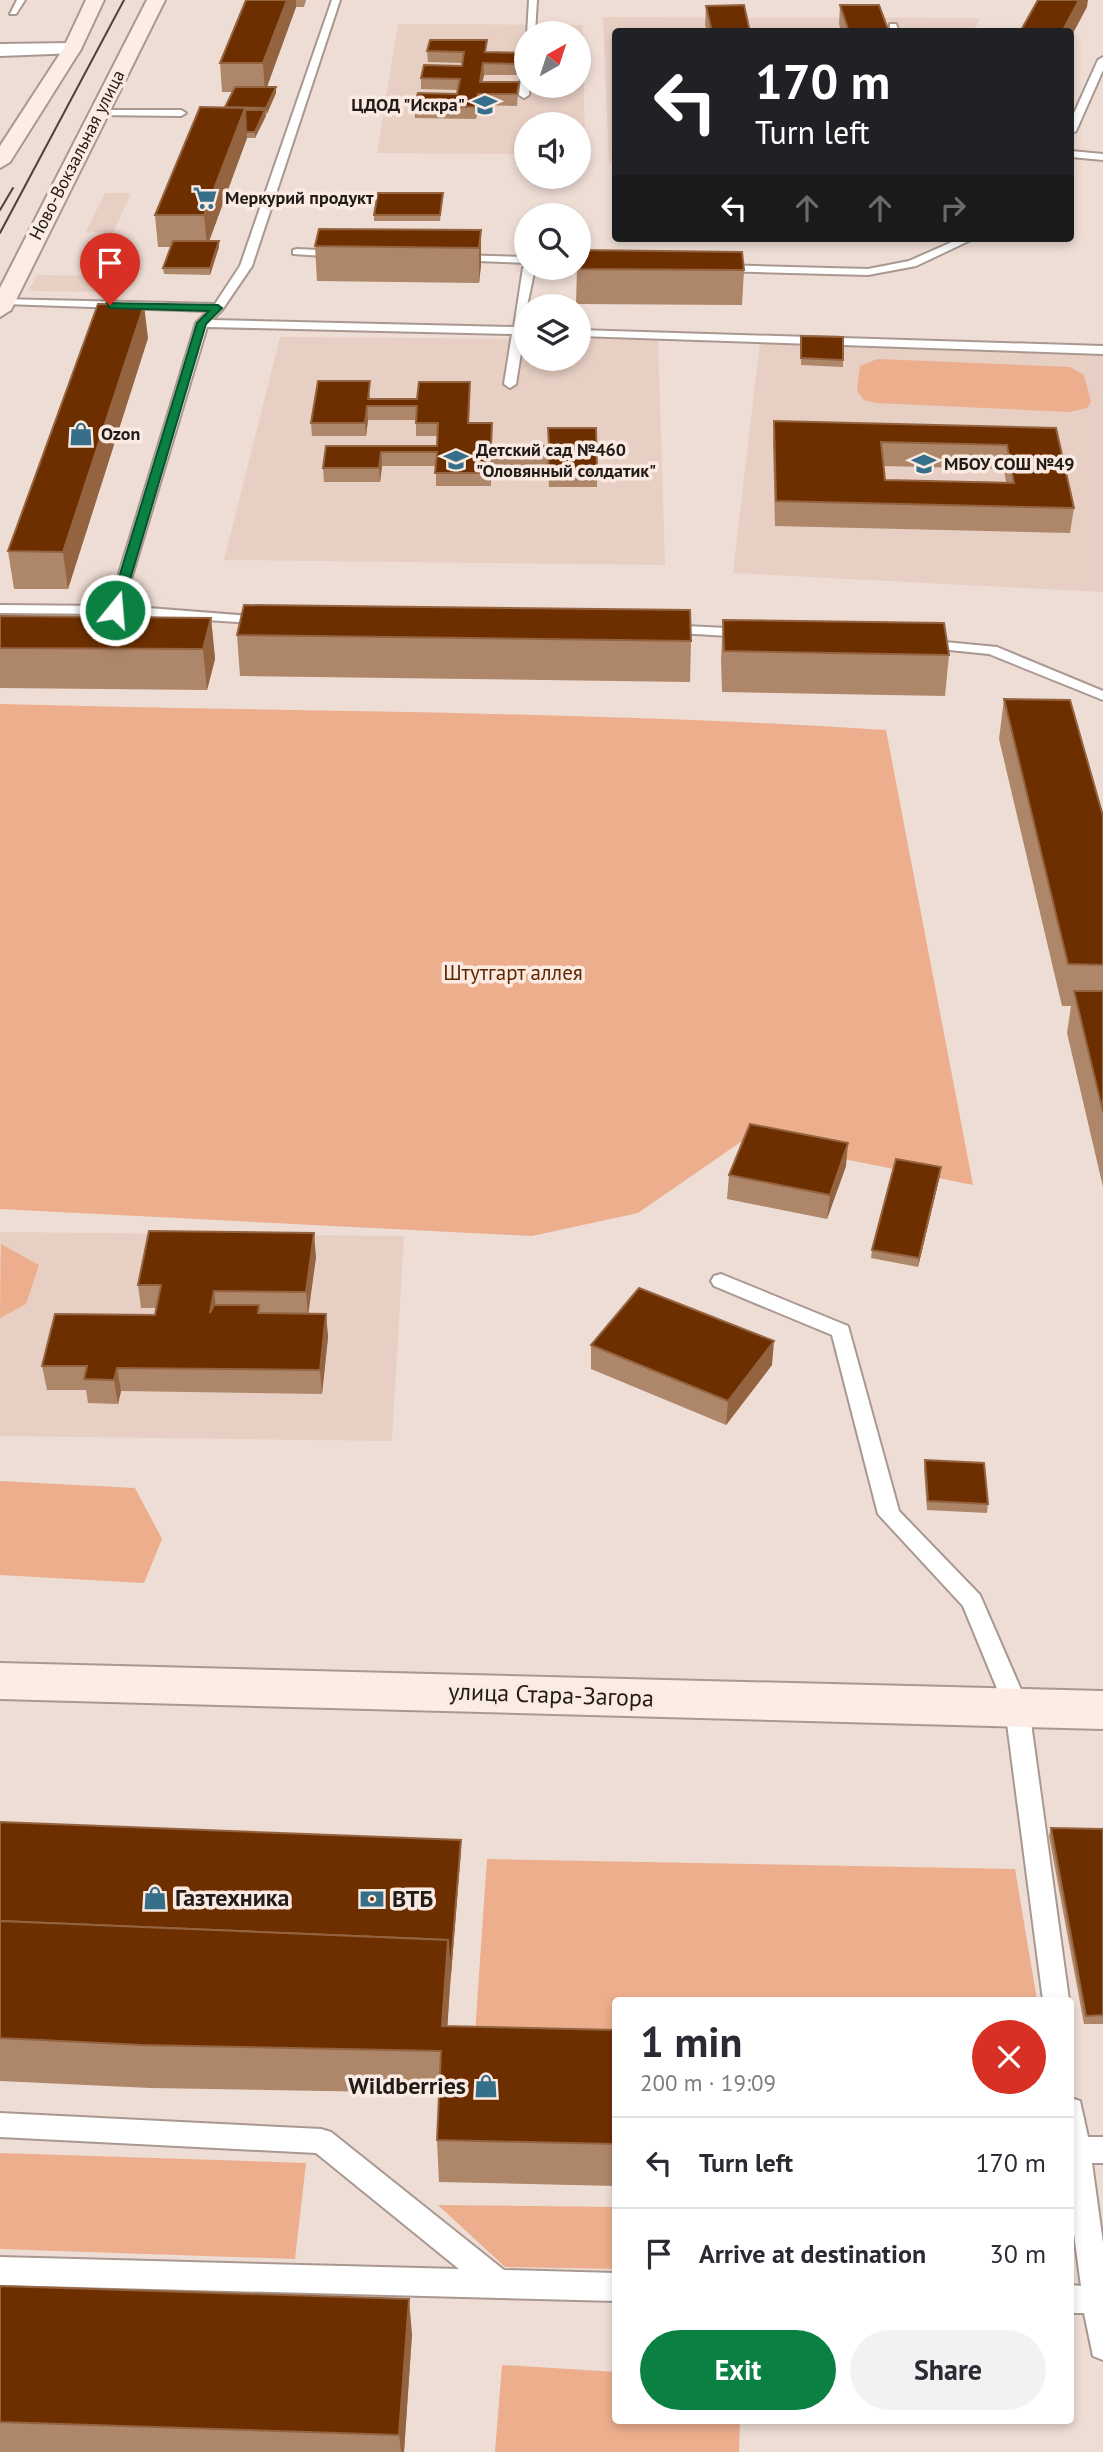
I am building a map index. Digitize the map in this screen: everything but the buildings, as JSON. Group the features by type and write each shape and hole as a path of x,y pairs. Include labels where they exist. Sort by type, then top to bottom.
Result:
{"main road":[{"path":"0,162 72,49 95,0"},
{"name":"Ново-Вокзальная улица","path":"1,304 156,0"},
{"name":"улица Стара-Загора","path":"0,1681 1103,1710"}],"street":[{"path":"0,50 72,49"}],"lane":[{"path":"13,12 21,0"},
{"path":"115,610 202,323 218,308 246,266 335,0"},
{"path":"531,21 533,0"},
{"path":"1074,124 1103,60"},
{"path":"1090,89 1103,91"},
{"path":"98,113 181,113"},
{"path":"1074,154 1103,157"},
{"path":"703,268 868,272 912,264 961,242"},
{"path":"298,252 351,254"},
{"path":"446,257 514,260"},
{"path":"1,304 218,308"},
{"path":"202,323 514,331"},
{"path":"591,333 1103,350"},
{"path":"510,384 514,366"},
{"path":"0,609 115,610 278,622"},
{"path":"653,629 760,634"},
{"path":"905,642 992,650 1103,696"},
{"path":"721,1280 841,1331 889,1514 972,1601 1017,1708 1056,1997"},
{"path":"1074,2116 1090,2150 1090,2300 1103,2346"},
{"path":"0,2124 321,2141 499,2284"},
{"path":"0,2271 612,2287"}],"shaded area":[{"path":"603,17 980,18 976,28 612,28 612,163 609,163"},
{"name":"ЦДОД \"Искра\"","path":"398,24 514,25 514,98 584,98 584,112 514,112 514,154 377,153"},
{"path":"105,193 131,193 113,233 86,232"},
{"path":"37,275 119,276 112,292 28,291"},
{"name":"Детский сад №460 \"Оловянный солдатик\"","path":"280,337 514,339 514,371 591,371 591,339 658,340 665,565 224,560"},
{"name":"МБОУ СОШ №49","path":"760,341 1103,355 1103,592 733,573"},
{"path":"0,1232 404,1236 392,1441 0,1436"}],"green space":[{"path":"877,359 1070,367 1084,375 1091,402 1087,408 1069,412 876,403 864,400 857,391 860,366"},
{"name":"Штутгарт аллея","path":"0,704 665,719 886,730 973,1185 745,1139 638,1213 532,1236 0,1209"},
{"path":"1,1244 39,1265 26,1304 0,1318"},
{"path":"0,1481 135,1488 162,1539 144,1583 0,1575"},
{"path":"487,1859 1015,1869 1036,1997 612,1997 612,2052 474,2048"},
{"path":"0,2153 306,2163 295,2259 0,2249"},
{"path":"438,2205 612,2207 612,2269 505,2267"},
{"path":"502,2365 612,2372 612,2424 740,2424 739,2452 495,2452"}],"tram line":[{"path":"0,233 124,0"},
{"path":"0,210 13,188"}],"place":[{"name":"ЦДОД \"Искра\"","path":"485,105"},
{"name":"Меркурий продукт","path":"205,198"},
{"name":"Ozon","path":"81,434"},
{"name":"Детский сад №460 \"Оловянный солдатик\"","path":"456,460"},
{"name":"МБОУ СОШ №49","path":"924,464"},
{"name":"Газтехника","path":"155,1898"},
{"name":"ВТБ","path":"372,1899"},
{"name":"Wildberries","path":"486,2086"}],"route":[{"path":"110,305 218,308 202,323 115,610"}]}
